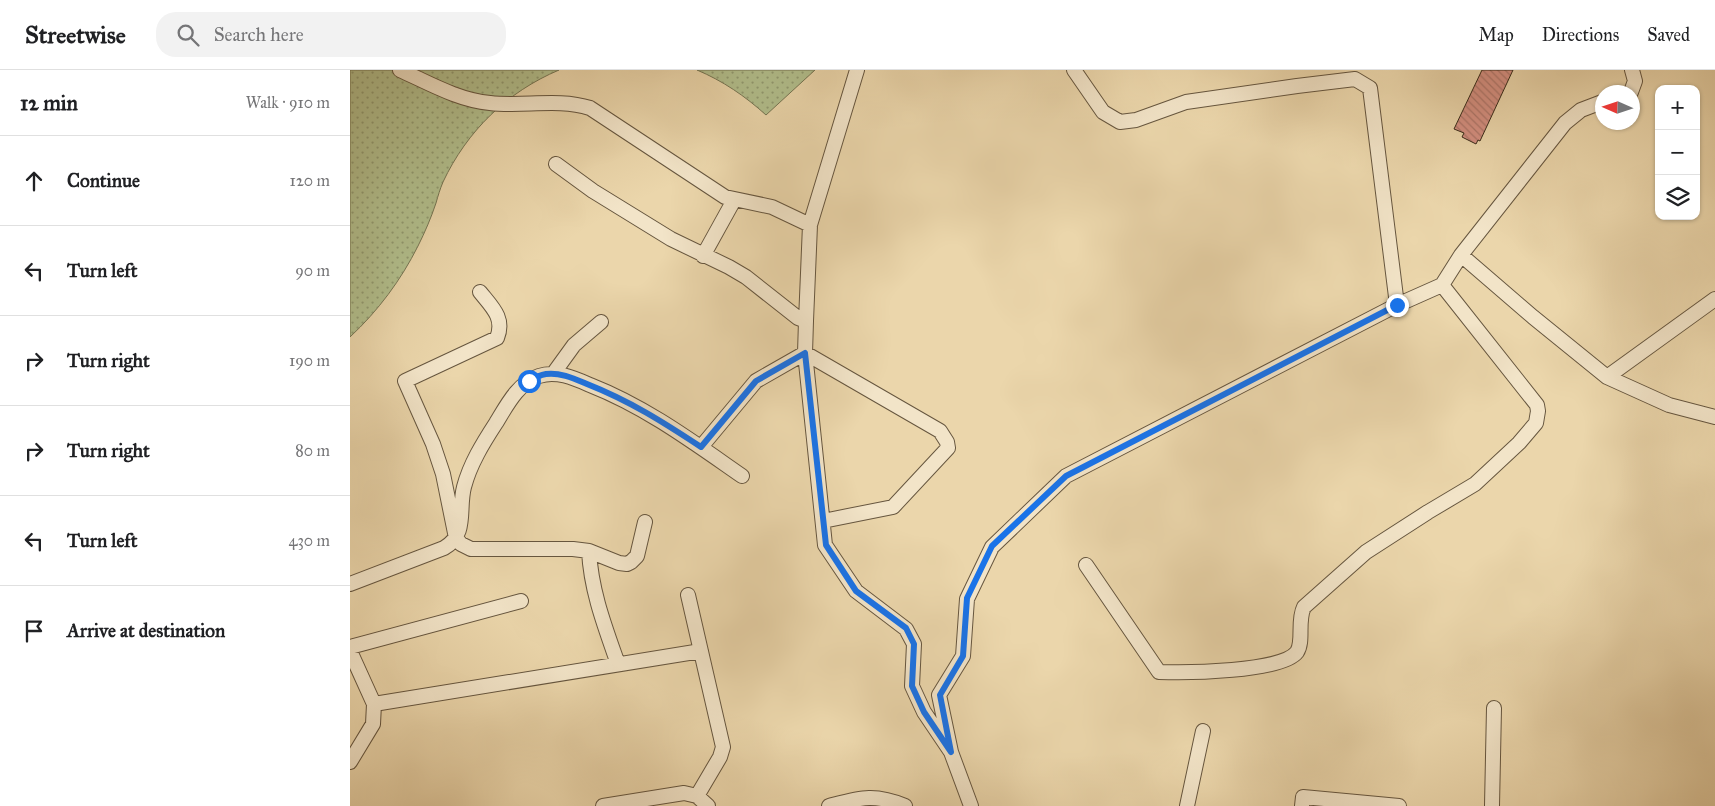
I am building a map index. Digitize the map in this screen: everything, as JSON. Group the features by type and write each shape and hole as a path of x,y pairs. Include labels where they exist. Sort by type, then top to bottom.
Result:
{"street":[{"path":"400,70 455,94 474,100 492,103 568,104 590,108 715,192 734,200 772,208 810,225"},
{"path":"857,70 810,225 805,353 826,545 856,591 906,628 914,644 912,686 924,712 951,752"},
{"path":"1074,70 1103,112 1120,122 1136,120 1186,102 1297,86 1355,79 1370,88 1397,305"},
{"path":"1632,70 1633,85"},
{"path":"971,806 951,752 940,695 963,656 967,598 992,546 1066,476 1397,305 1442,285 1461,255 1565,123 1582,110 1595,105"},
{"path":"556,164 594,191 670,239 746,277 798,318 806,321"},
{"path":"703,256 734,200"},
{"path":"1461,255 1607,377 1670,405 1715,417"},
{"path":"1086,565 1159,672 1185,673 1226,670 1282,662 1296,654 1300,647 1300,618 1304,607 1366,552 1475,484 1519,443 1536,423 1537,405 1442,285"},
{"path":"480,292 499,317 500,326 496,338 405,381 444,474 456,538 461,544 471,549 572,549 589,551 623,564 631,562 637,556 644,522"},
{"path":"1607,377 1715,299"},
{"path":"553,374 574,345 601,322"},
{"path":"701,447 756,381 805,353"},
{"path":"805,353 940,431 947,442 948,448 893,507 823,521"},
{"path":"350,584 444,548 456,538 461,527 461,502 466,478 509,401 521,387 536,377 553,374 573,378 616,395 656,417 742,476"},
{"path":"589,551 590,572 597,605 618,664"},
{"path":"688,595 723,747 720,757 697,796"},
{"path":"350,647 521,601"},
{"path":"350,651 374,704 373,724 350,762"},
{"path":"374,704 701,651"},
{"path":"1492,806 1494,708"},
{"path":"1187,806 1203,731"},
{"path":"603,806 684,794 697,796 708,806"},
{"path":"829,806 864,797 890,800 905,806"},
{"path":"1302,806 1303,797 1399,806"}],"green space":[{"path":"350,70 559,70 540,79 506,102 490,115 464,146 443,182 418,246 404,271 379,306 350,337"},
{"path":"697,70 815,70 766,115 733,90"}],"building":[{"path":"1482,70 1513,70 1480,141 1478,140 1476,144 1462,137 1464,133 1454,129"}],"route":[{"path":"529,381 545,374 573,378 616,395 656,417 701,447 756,381 805,353 826,545 856,591 906,628 914,644 912,686 924,712 951,752 940,695 963,656 967,598 992,546 1066,476 1397,305"}]}
